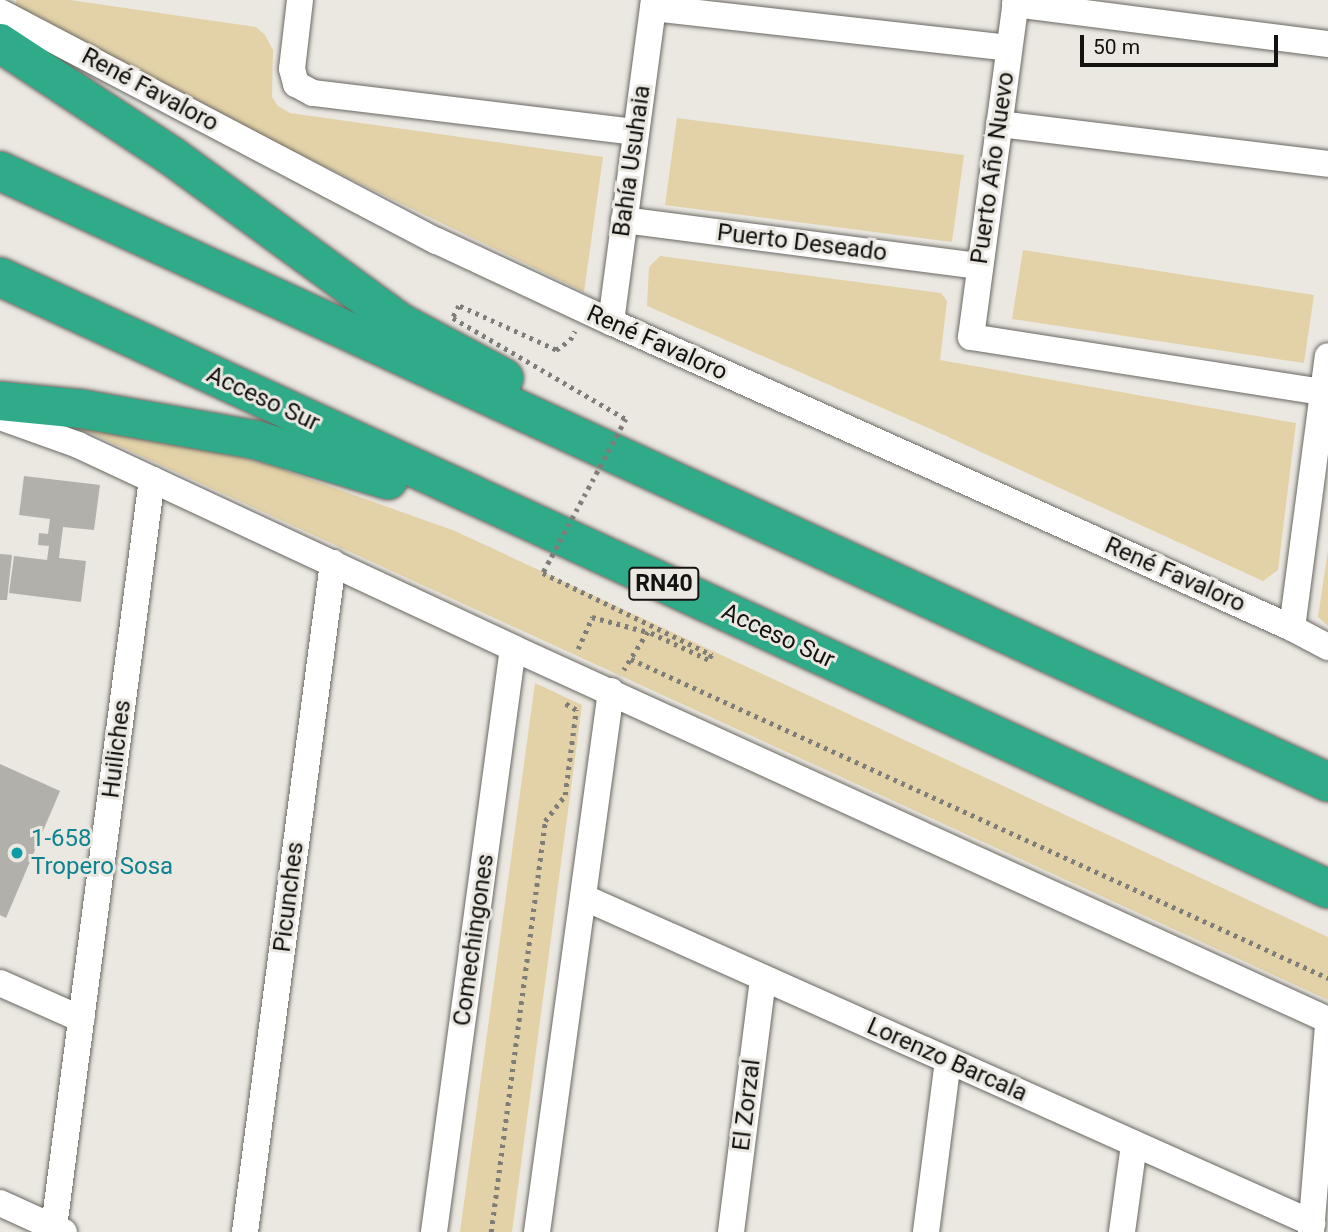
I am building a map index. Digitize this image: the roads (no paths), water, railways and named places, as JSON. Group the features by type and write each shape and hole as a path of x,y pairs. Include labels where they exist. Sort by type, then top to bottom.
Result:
{"highway":[{"path":"0,43 173,158 399,323 526,390 723,481 941,603"},
{"path":"0,172 1328,782"},
{"name":"Acceso Sur","path":"0,277 1328,889"},
{"path":"0,401 82,409 256,440 365,471 472,516 1328,912"}],"street":[{"path":"295,1 292,69 296,84 313,93 636,132"},
{"path":"1016,2 1328,44"},
{"name":"Puerto Año Nuevo","path":"1016,2 971,337 1323,392"},
{"path":"653,4 1009,48"},
{"name":"Bahía Usuhaia","path":"611,323 653,4"},
{"name":"René Favaloro","path":"0,12 437,241 611,323 1292,628 1328,647"},
{"path":"999,124 1328,164"},
{"name":"Puerto Deseado","path":"624,220 980,266"},
{"path":"1292,628 1318,513 1323,392 1328,356"},
{"path":"0,418 78,445 513,648 1328,1020"},
{"name":"Huiliches","path":"59,1230 81,1019 152,479"},
{"name":"Picunches","path":"245,1232 333,563"},
{"name":"Comechingones","path":"434,1232 513,648"},
{"path":"537,1232 611,691"},
{"name":"Lorenzo Barcala","path":"583,897 1133,1144 1311,1228"},
{"name":"El Zorzal","path":"731,1232 763,978"},
{"path":"0,983 81,1019"},
{"path":"1311,1228 1321,1194 1328,1026"},
{"path":"926,1232 948,1060"},
{"path":"1122,1232 1133,1144"},
{"path":"0,1203 59,1230"}],"place":[{"name":"1-658 Tropero Sosa","path":"17,853"}]}
